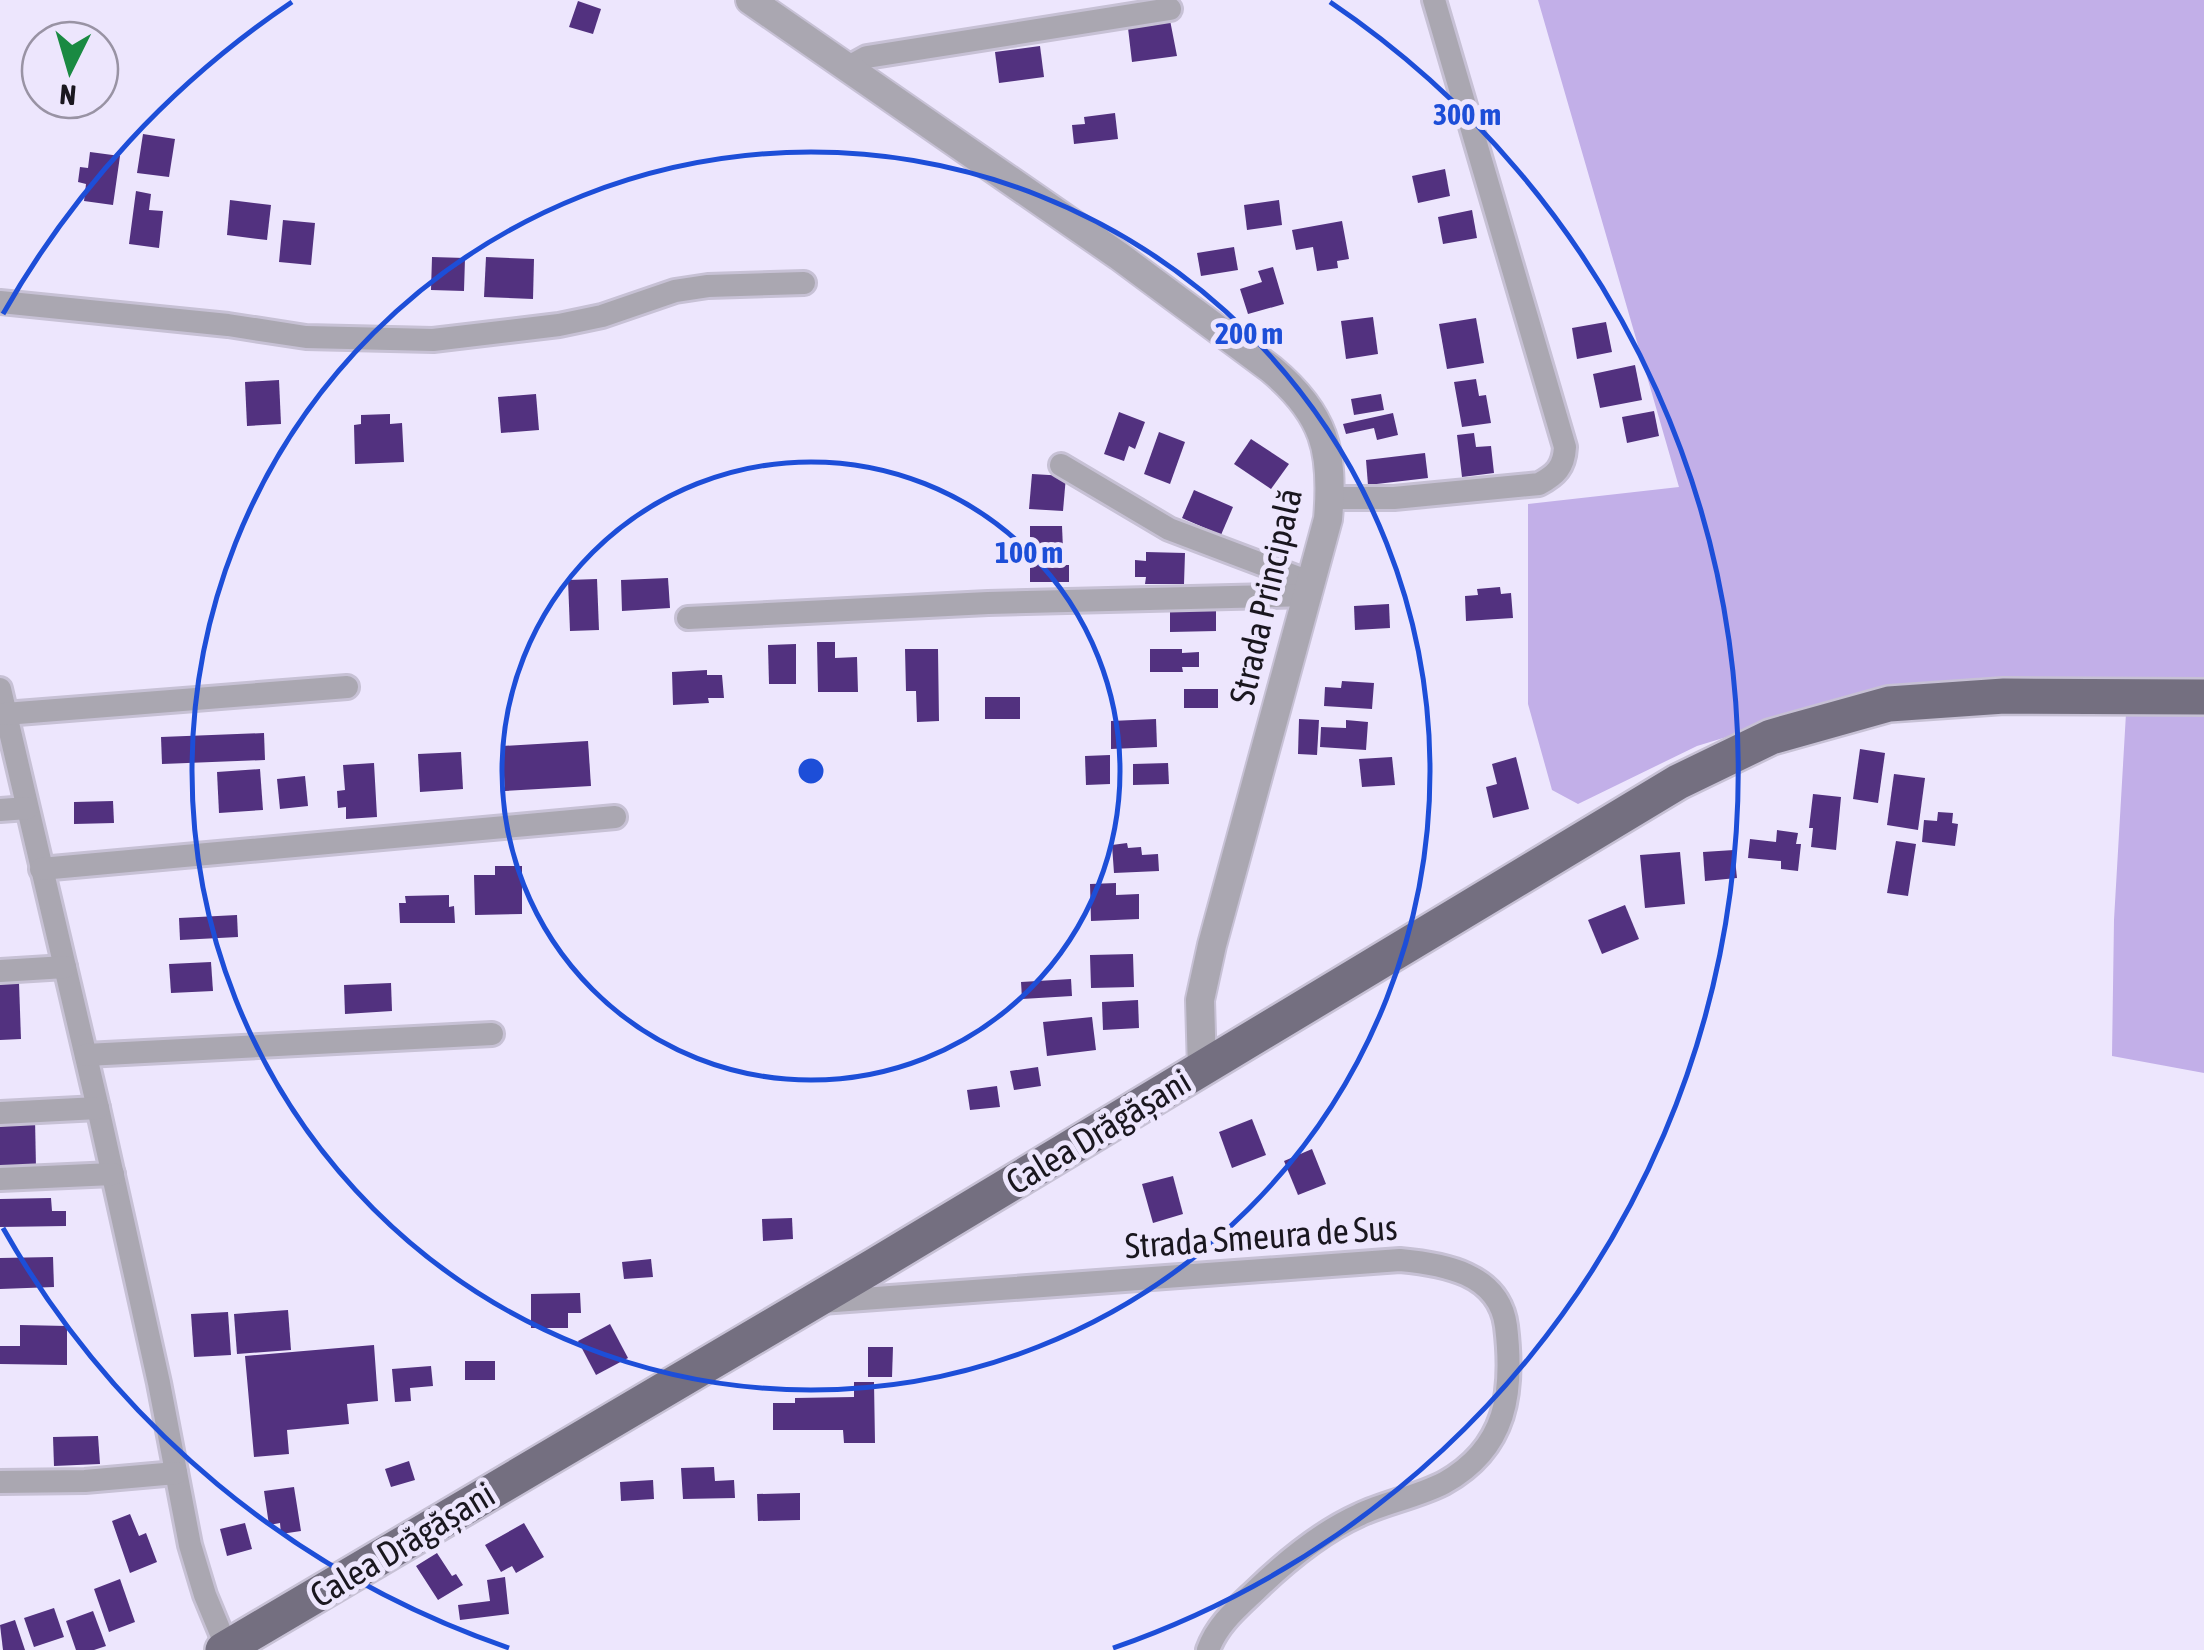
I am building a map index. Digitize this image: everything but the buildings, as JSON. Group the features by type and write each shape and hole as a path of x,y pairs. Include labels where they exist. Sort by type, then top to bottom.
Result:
{"main road":[{"name":"Calea Drăgășani","path":"225,1649 812,1303 1678,782 1771,736 1889,704 2004,696 2204,697"}],"street":[{"name":"Strada Principală","path":"750,0 1119,256 1289,384 1306,405 1330,456 1328,519 1200,1000 1202,1069"},
{"path":"1330,498 1394,498 1539,484 1554,476 1564,462 1565,447 1434,0"},
{"path":"847,68 867,57 1170,10"},
{"path":"0,302 228,325 306,337 433,340 559,325 708,286 804,283"},
{"path":"1061,465 1168,529 1310,589"},
{"path":"688,618 1310,589"},
{"path":"225,1649 190,1545 113,1174 2,697 347,687"},
{"path":"0,810 27,808"},
{"path":"42,868 615,817"},
{"path":"0,971 65,966"},
{"path":"86,1055 492,1034"},
{"path":"0,1113 98,1108"},
{"path":"0,1180 113,1174"},
{"name":"Strada Smeura de Sus","path":"812,1303 1400,1260 1436,1263 1468,1274 1488,1289 1504,1316 1511,1364 1504,1412 1493,1441 1471,1464 1444,1483 1358,1515 1318,1540 1267,1579 1222,1622 1208,1650"},
{"path":"0,1482 176,1474"}],"shaded area":[{"path":"1538,0 2204,0 2204,1073 2112,1056 2114,920 2128,679 1875,692 1697,746 1578,804 1552,790 1528,704 1528,504 1679,487"}]}
